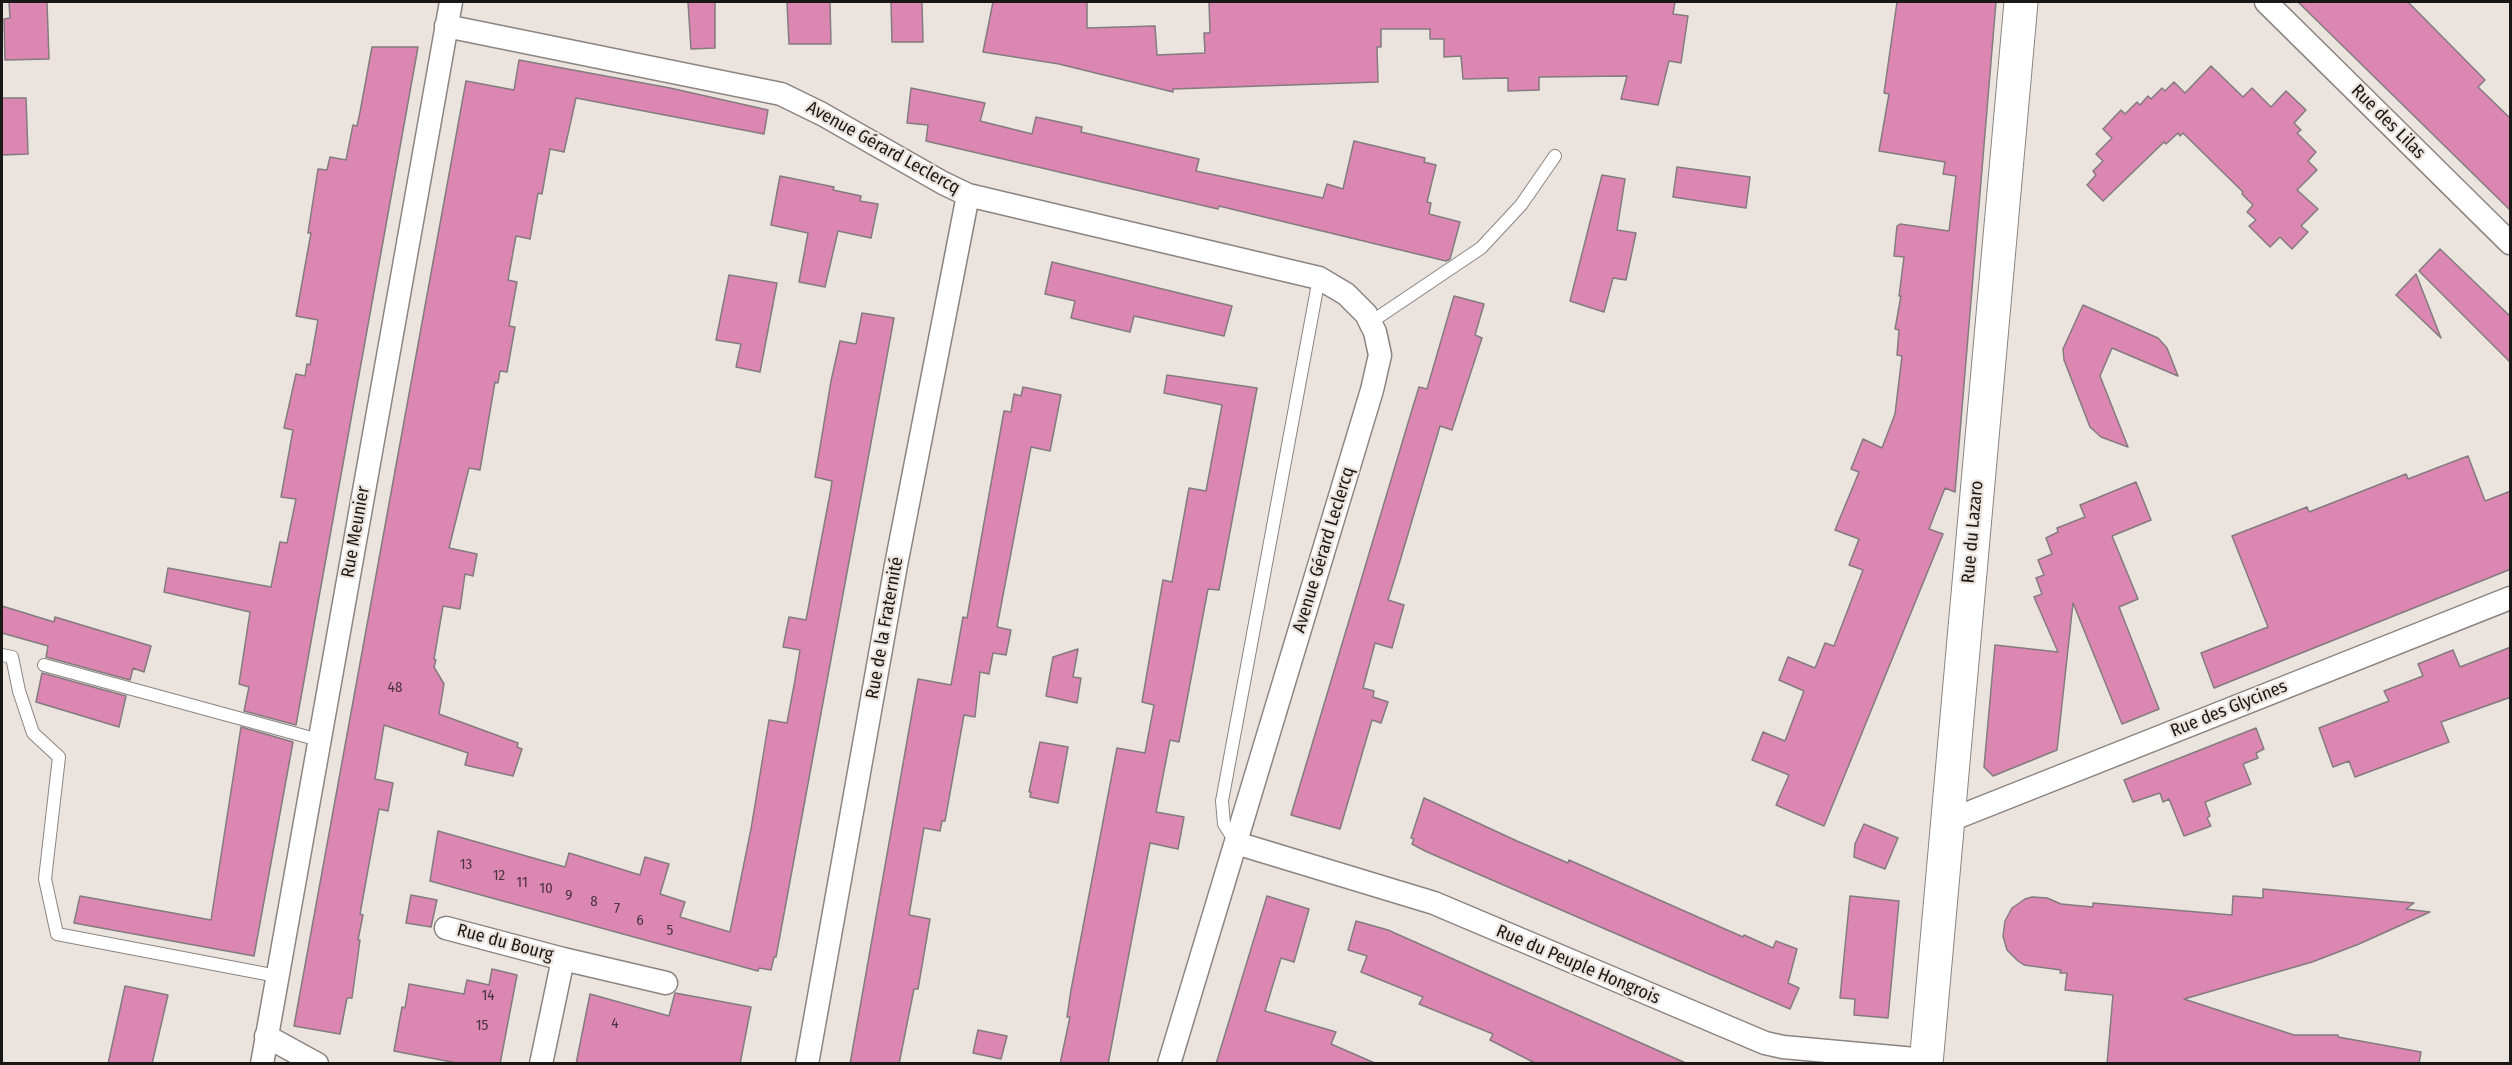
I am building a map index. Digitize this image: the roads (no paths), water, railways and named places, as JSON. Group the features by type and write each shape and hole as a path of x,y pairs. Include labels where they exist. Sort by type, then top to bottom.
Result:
{"street":[{"name":"Rue Meunier","path":"262,1064 450,2"},
{"name":"Rue du Lazaro","path":"1926,1062 2021,2"},
{"name":"Rue des Lilas","path":"2266,2 2511,243"},
{"name":"Avenue Gérard Leclercq","path":"446,26 781,94 815,110 943,183 969,195 1319,278 1333,285 1357,303 1371,322 1376,332 1380,355 1372,390 1169,1064"},
{"name":"Rue de la Fraternité","path":"807,1064 896,565 969,195"},
{"name":"Rue des Glycines","path":"1948,821 2511,598"},
{"name":"Rue du Peuple Hongrois","path":"1236,843 1434,903 1765,1043 1783,1047 1926,1062"},
{"name":"Rue du Bourg","path":"446,928 666,983"},
{"name":"Rue du Bourg","path":"541,1064 563,959"},
{"path":"266,1036 318,1064"}],"lane":[{"path":"1371,322 1481,248 1521,205 1555,156"},
{"path":"1236,843 1224,824 1222,801 1319,278"},
{"path":"2,655 12,657 19,691 33,733 59,757 45,879 57,934 277,976"},
{"path":"44,665 319,740"}]}
